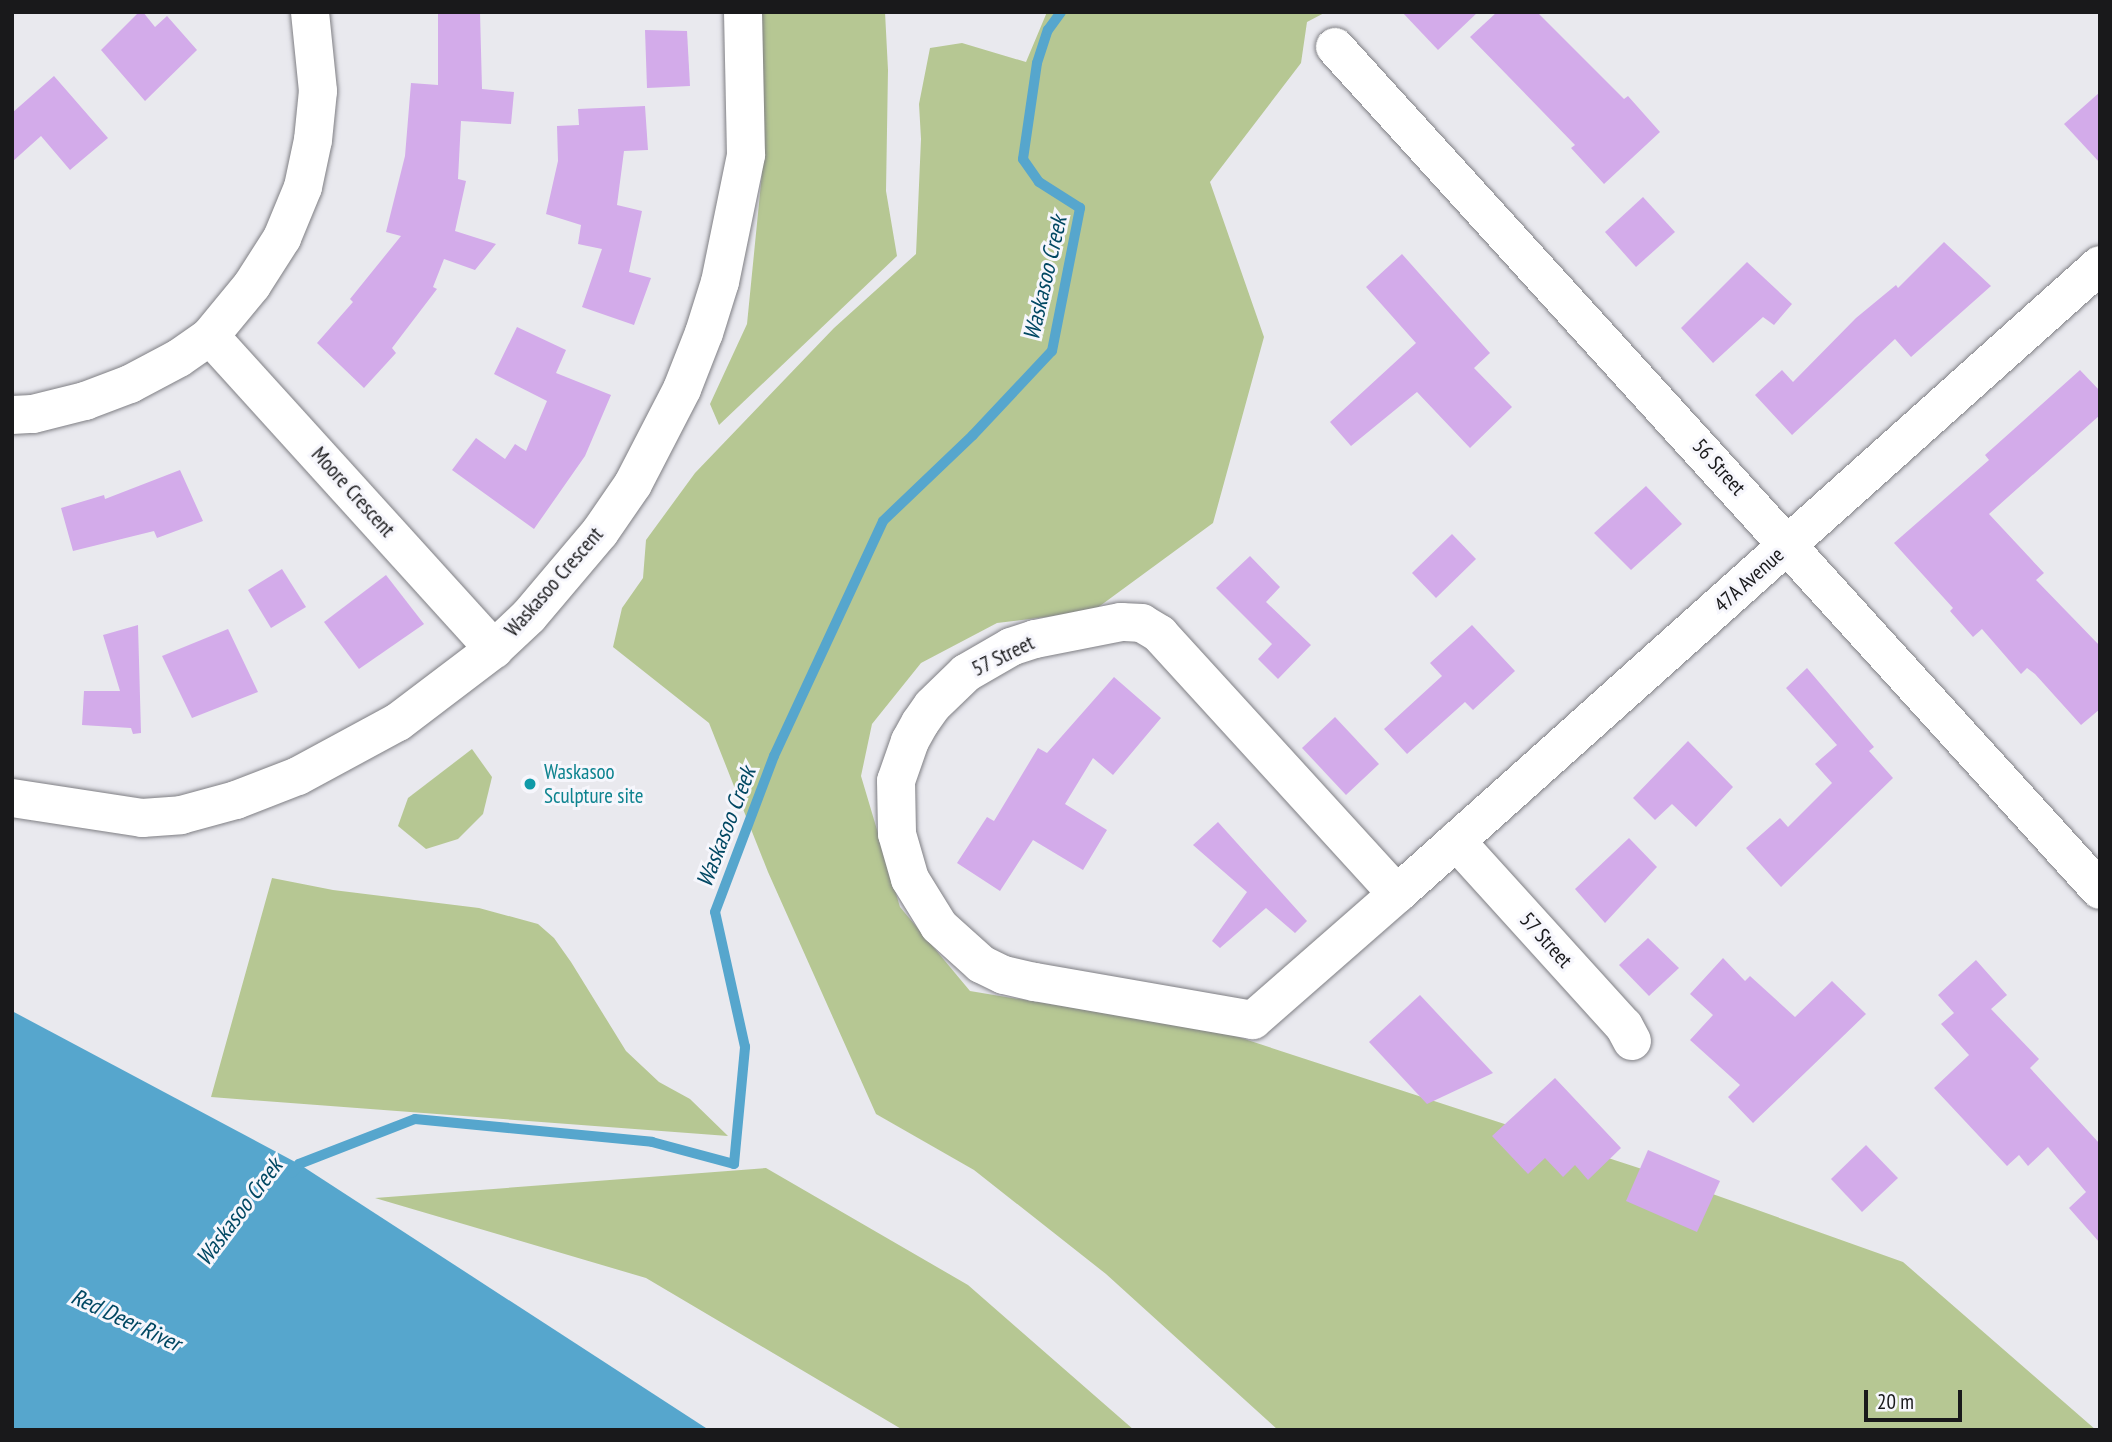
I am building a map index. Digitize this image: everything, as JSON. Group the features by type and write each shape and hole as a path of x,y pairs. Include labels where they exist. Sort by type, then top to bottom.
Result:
{"street":[{"path":"12,415 33,414 85,401 130,384 179,358 210,336 252,285 282,239 303,187 313,140 318,91 310,12"},
{"name":"Waskasoo Crescent","path":"12,798 142,818 181,815 236,800 298,776 360,745 435,696 494,649 556,586 620,503 658,438 695,355 720,282 746,155 743,12"},
{"name":"56 Street","path":"1335,47 2100,890"},
{"name":"47A Avenue","path":"1397,894 2100,265"},
{"name":"Moore Crescent","path":"210,336 494,649"},
{"name":"57 Street","path":"1142,623 1160,634 1397,894 1253,1020 1004,975 981,964 958,946 924,905 910,879 897,834 896,781 910,741 920,723 939,698 966,673 1011,647 1035,639 1110,624 1142,623"},
{"name":"57 Street","path":"1456,841 1624,1026 1632,1041"}],"green space":[{"path":"757,12 885,12 888,70 886,191 897,256 719,425 710,404 747,324 762,173"},
{"path":"1047,12 1326,12 1307,22 1301,63 1210,182 1264,337 1213,523 1093,611 997,623 921,663 872,724 861,776 900,907 970,991 1226,1033 1648,1171 1903,1262 2096,1430 1278,1430 1106,1274 974,1170 876,1114 768,872 709,723 613,647 622,608 643,578 646,540 695,473 834,328 916,254 921,139 919,104 930,48 962,43 1026,62"},
{"path":"472,749 492,777 483,814 458,839 426,849 398,826 408,798"},
{"path":"272,878 333,890 479,908 538,924 554,938 571,962 626,1051 659,1082 690,1099 728,1136 211,1097"},
{"path":"766,1168 968,1285 1134,1430 903,1430 646,1278 375,1198"}],"water":[{"name":"Red Deer River","path":"12,1011 299,1164 709,1430 12,1430"}],"building":[{"path":"139,12 143,12 155,27 167,16 197,50 145,101 101,50"},
{"path":"438,12 480,12 482,89 514,92 511,124 461,121 458,179 466,181 455,231 496,244 475,270 444,259 433,287 437,289 392,348 396,353 364,388 317,343 353,302 350,299 401,236 386,232 405,156 411,83 438,85"},
{"path":"1402,12 1478,12 1438,50"},
{"path":"1497,12 1537,12 1624,99 1628,96 1660,132 1604,184 1571,148 1575,145 1470,37"},
{"path":"645,30 687,31 690,86 647,88"},
{"path":"54,76 108,138 70,170 41,136 12,162 12,113"},
{"path":"2100,92 2100,163 2064,124"},
{"path":"645,106 648,150 624,151 617,205 642,211 629,272 651,278 634,325 582,307 602,249 578,244 581,225 546,214 558,161 557,126 579,125 578,109"},
{"path":"1643,197 1675,232 1636,267 1605,232"},
{"path":"1944,242 1991,286 1911,357 1895,339 1792,435 1755,395 1782,370 1793,382 1856,318 1896,285 1898,288"},
{"path":"1402,254 1490,353 1474,368 1512,407 1470,448 1417,392 1351,446 1330,422 1416,343 1366,287"},
{"path":"1747,262 1792,304 1774,325 1763,317 1713,363 1681,328"},
{"path":"517,327 566,350 556,373 611,395 585,456 534,529 452,470 476,438 505,459 515,444 526,451 547,401 494,374"},
{"path":"2080,370 2100,391 2100,415 1989,514 2044,573 2036,580 2100,646 2100,709 2081,725 2035,674 2027,668 2021,674 1982,629 1973,637 1950,611 1953,608 1894,543 1989,460 1985,455"},
{"path":"180,470 203,521 157,538 154,531 73,551 61,508 104,495 105,499"},
{"path":"1646,486 1682,524 1631,570 1594,533"},
{"path":"1452,534 1476,559 1436,598 1412,573"},
{"path":"1250,556 1280,587 1266,602 1311,645 1278,679 1258,659 1272,644 1216,588"},
{"path":"282,569 306,607 271,628 248,590"},
{"path":"386,575 424,624 359,669 324,622"},
{"path":"138,625 141,733 133,734 131,728 82,725 84,691 120,691 103,635"},
{"path":"1472,625 1515,671 1473,710 1465,702 1407,754 1384,729 1442,676 1430,663"},
{"path":"228,629 258,692 192,718 162,656"},
{"path":"1807,668 1874,747 1869,751 1893,778 1781,887 1746,848 1780,818 1788,827 1832,783 1815,764 1837,745 1786,688"},
{"path":"1114,677 1161,718 1113,775 1093,758 1065,804 1107,830 1083,870 1033,840 1000,891 957,863 987,817 994,821 1038,748 1047,753"},
{"path":"1335,717 1379,764 1346,795 1302,748"},
{"path":"1688,741 1733,787 1696,827 1672,804 1655,820 1633,798"},
{"path":"1218,822 1307,921 1295,933 1266,908 1220,948 1212,941 1247,892 1193,845"},
{"path":"1629,838 1657,867 1605,923 1575,889"},
{"path":"1648,938 1679,968 1649,996 1619,965"},
{"path":"1723,958 1745,981 1750,976 1795,1017 1832,981 1866,1014 1753,1123 1728,1097 1740,1085 1690,1040 1713,1015 1690,994"},
{"path":"1976,960 2007,995 1991,1009 2039,1059 2030,1068 2100,1144 2100,1243 2069,1208 2086,1192 2048,1147 2028,1166 2019,1155 2007,1166 1934,1088 1969,1055 1941,1024 1954,1013 1938,995"},
{"path":"1420,995 1493,1073 1427,1104 1369,1042"},
{"path":"1555,1078 1621,1148 1588,1180 1575,1165 1563,1177 1545,1158 1528,1174 1492,1136"},
{"path":"1866,1145 1898,1178 1862,1212 1831,1179"},
{"path":"1648,1150 1720,1181 1697,1232 1626,1201"}],"waterway":[{"name":"Waskasoo Creek","path":"292,1173 299,1164 415,1119 652,1142 734,1164 745,1047 715,912 774,756 883,521 973,435 1052,351 1080,208 1039,182 1023,159 1037,63 1048,30 1061,12"}],"place":[{"name":"Waskasoo Sculpture site","path":"530,784"}]}
